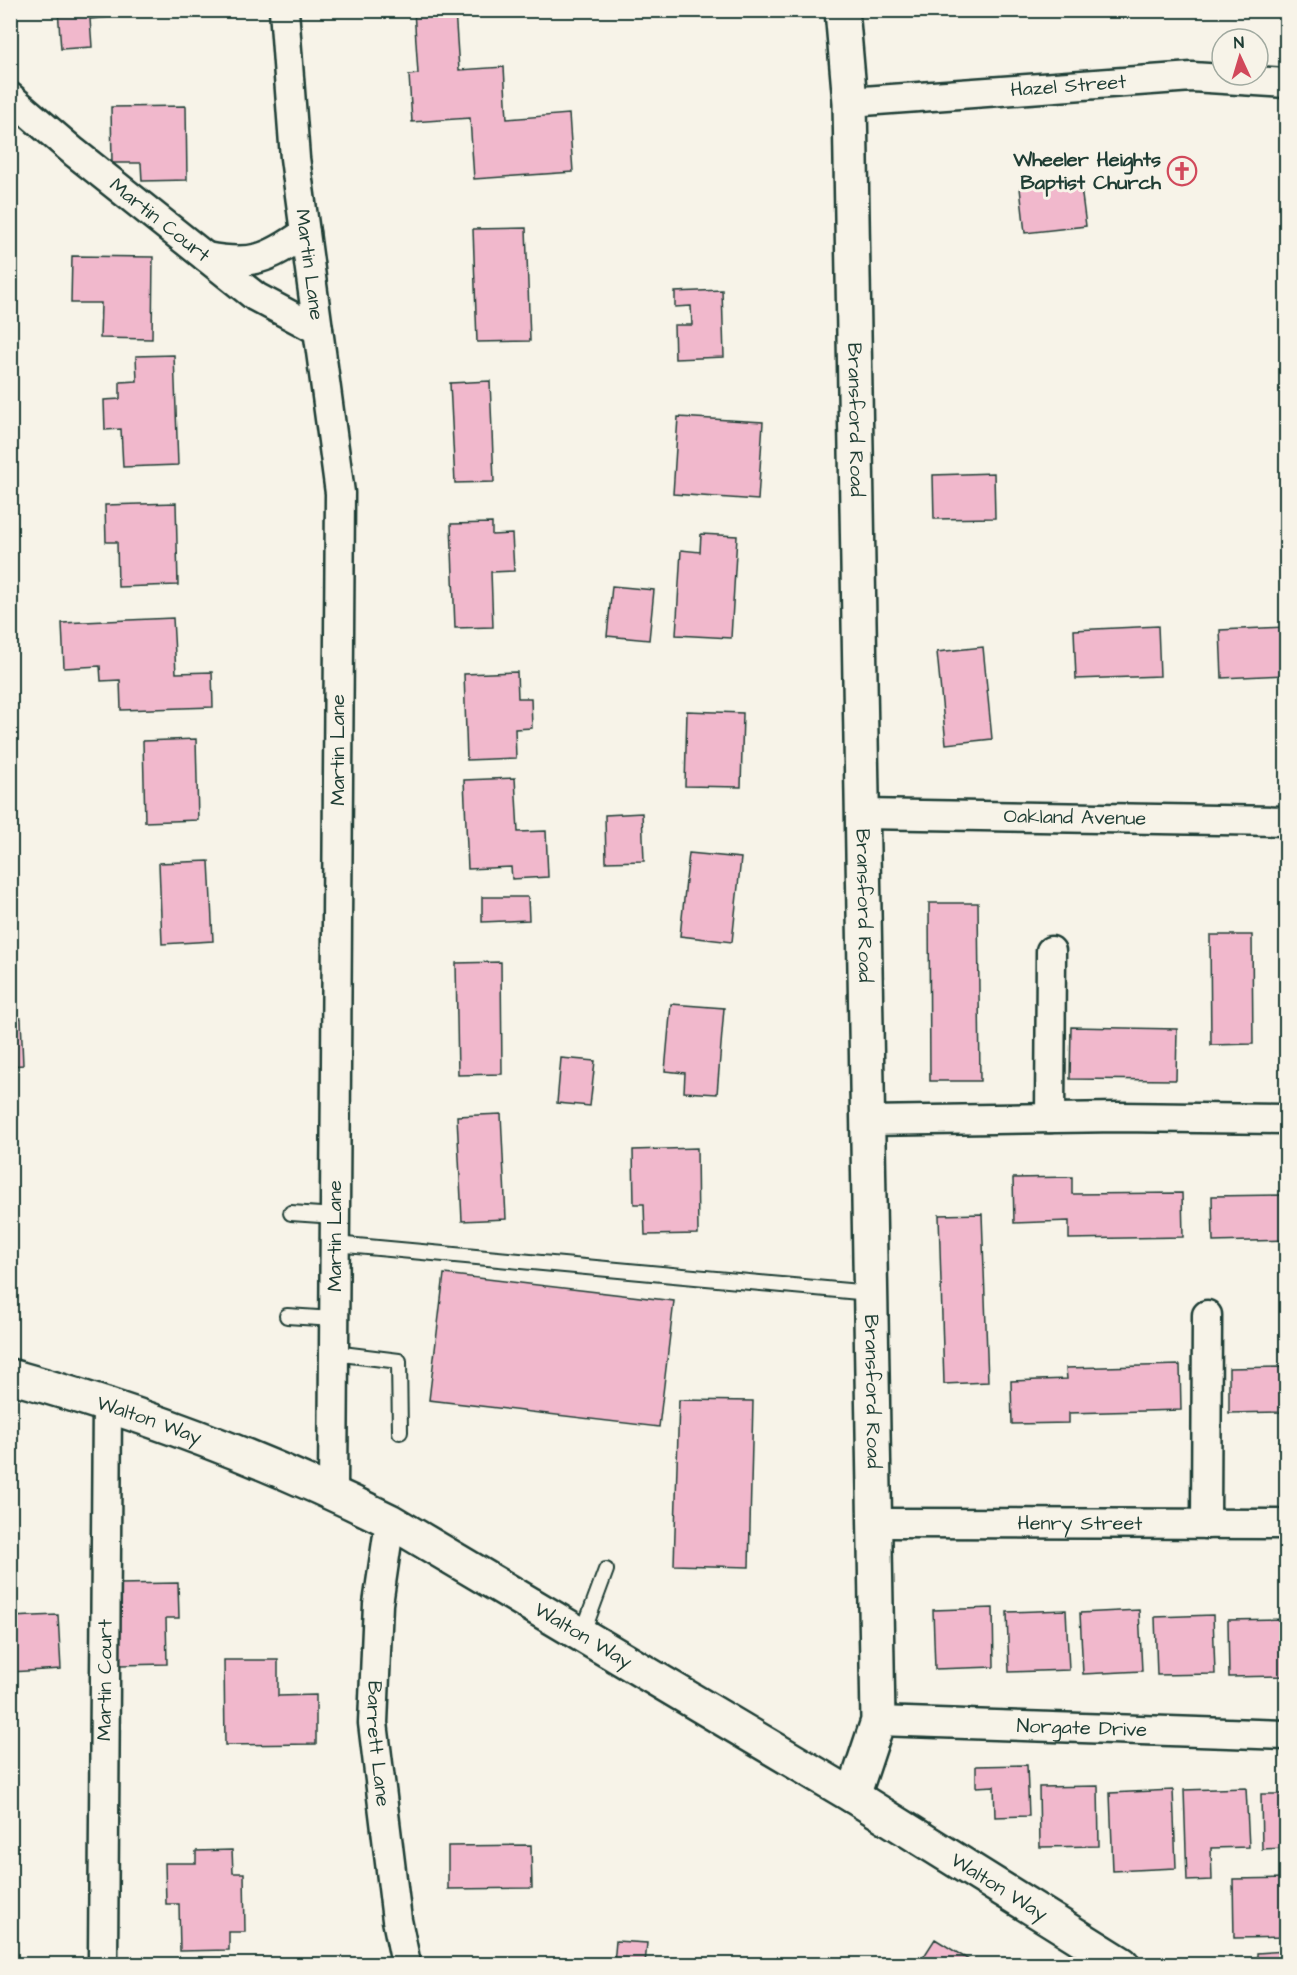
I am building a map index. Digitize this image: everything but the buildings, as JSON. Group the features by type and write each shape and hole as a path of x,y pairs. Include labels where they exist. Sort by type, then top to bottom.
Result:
{"street":[{"name":"Martin Lane","path":"284,10 295,158 340,493 333,1492"},
{"name":"Bransford Road","path":"842,10 850,102 878,1721 853,1796"},
{"name":"Hazel Street","path":"850,102 1192,77 1287,83"},
{"name":"Martin Court","path":"10,97 74,152 256,297 318,330"},
{"path":"206,257 250,261 276,254 305,232"},
{"name":"Oakland Avenue","path":"863,814 1287,820"},
{"path":"1050,1118 1051,951"},
{"path":"868,1121 1050,1118 1287,1119"},
{"path":"1206,1524 1207,1315"},
{"name":"Walton Way","path":"10,1376 106,1403 333,1492 390,1521 853,1796 1122,1965"},
{"name":"Martin Court","path":"103,1958 106,1403"},
{"name":"Barrett Lane","path":"390,1521 378,1604 373,1723 397,1920 406,1965"},
{"name":"Henry Street","path":"873,1523 1287,1524"},
{"name":"Norgate Drive","path":"878,1721 1287,1735"}],"lane":[{"path":"291,1214 335,1216"},
{"path":"335,1244 870,1293"},
{"path":"287,1316 334,1319"},
{"path":"334,1353 399,1361 400,1432"},
{"path":"582,1635 606,1570"}],"place":[{"name":"Wheeler Heights Baptist Church","path":"1182,171"}]}
